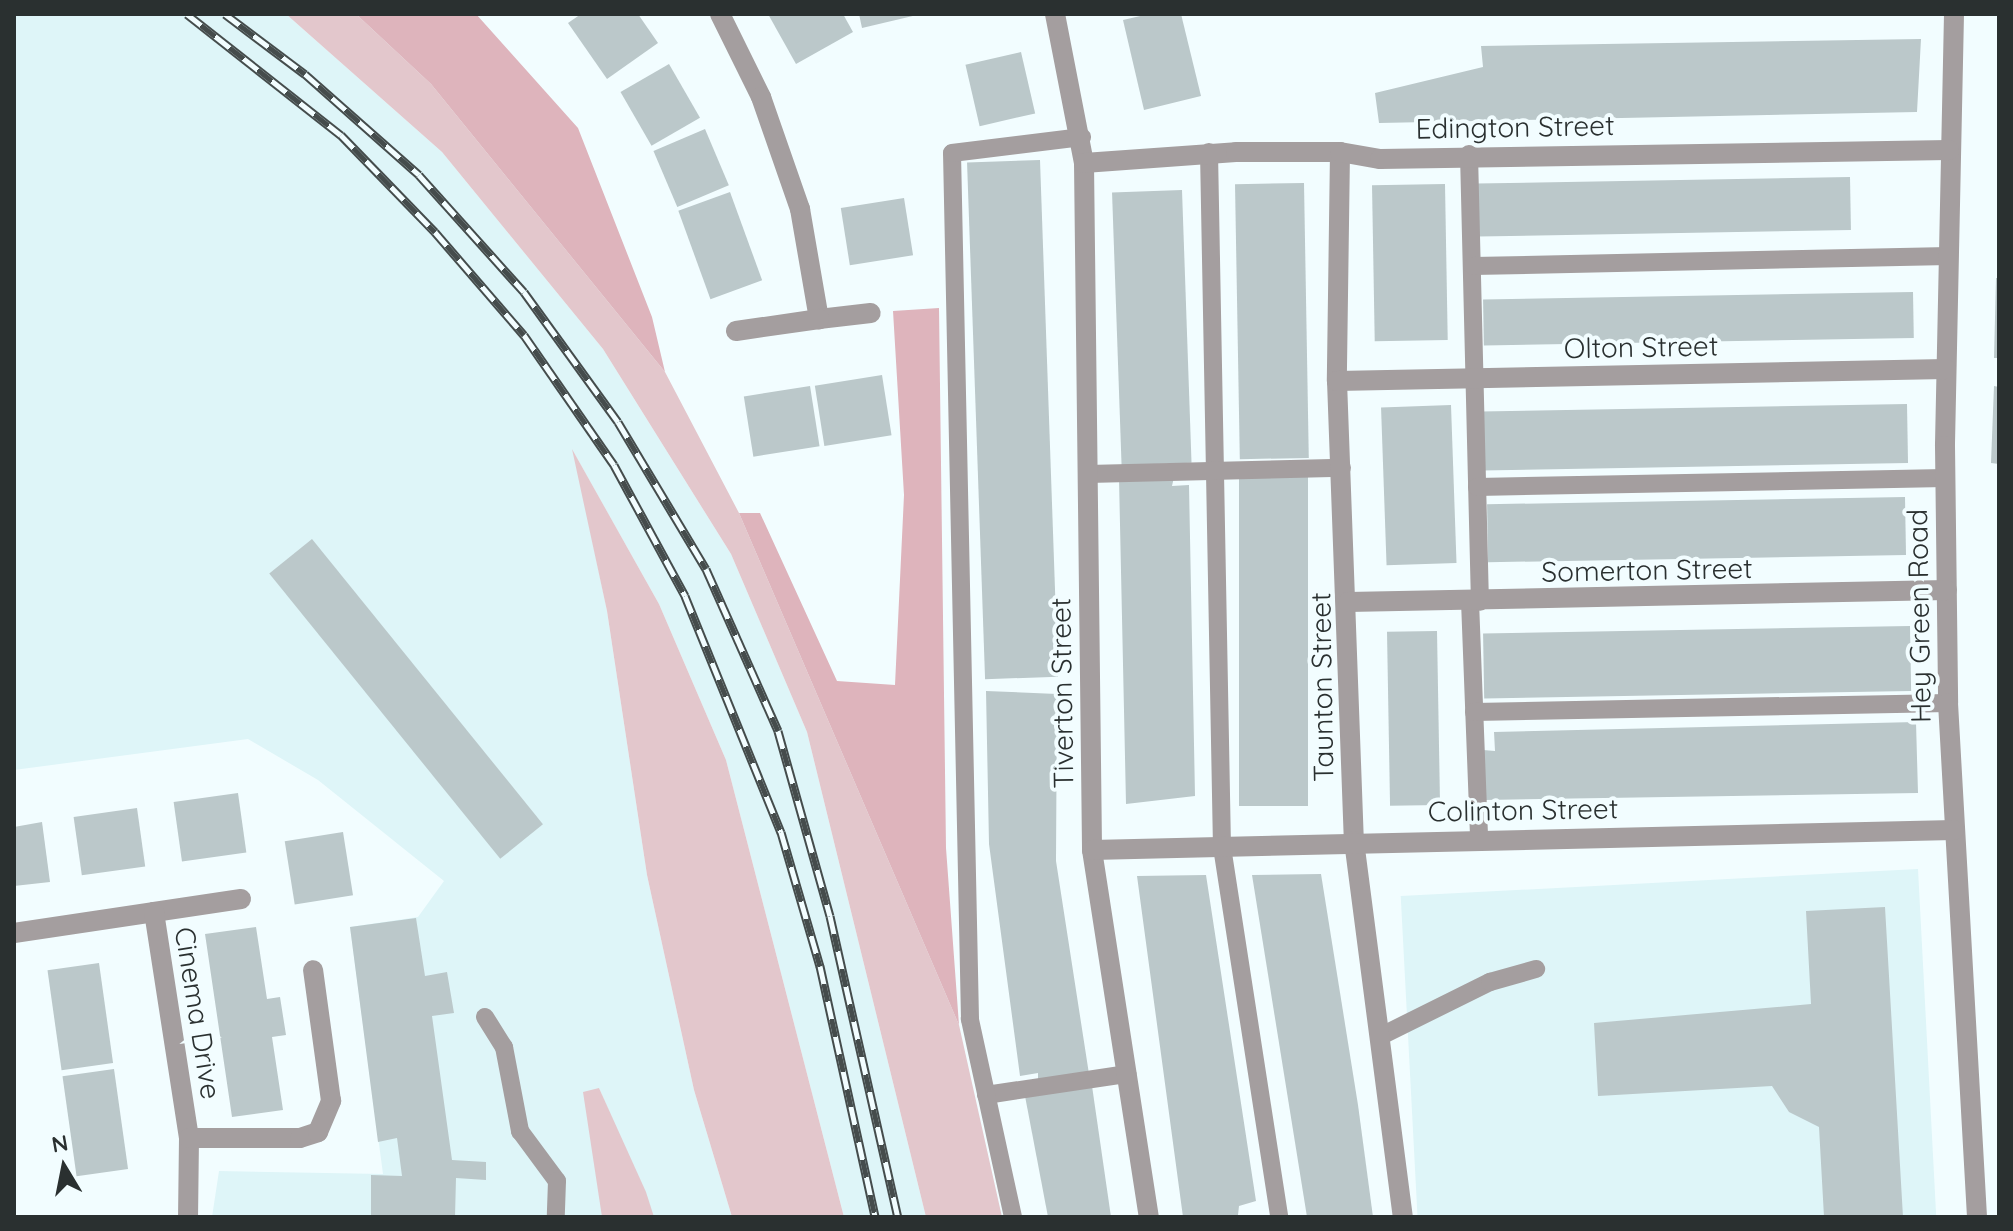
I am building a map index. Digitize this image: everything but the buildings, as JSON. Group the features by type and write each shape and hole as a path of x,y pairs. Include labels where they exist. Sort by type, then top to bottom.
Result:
{"street":[{"path":"720,14 761,97 800,209 819,319"},
{"name":"Tiverton Street","path":"1055,14 1082,137 1084,163 1092,850 1149,1217"},
{"name":"Hey Green Road","path":"1954,14 1945,478 1948,703 1977,1217"},
{"name":"Edington Street","path":"1084,163 1209,152 1340,152 1380,159 1469,154 1949,150"},
{"name":"Taunton Street","path":"1340,152 1337,381 1348,602 1354,841 1403,1217"},
{"path":"736,331 871,313"},
{"name":"Olton Street","path":"1337,381 1946,369"},
{"name":"Somerton Street","path":"1348,602 1947,590"},
{"name":"Colinton Street","path":"1092,850 1354,841 1954,830"},
{"path":"154,912 241,899"},
{"name":"Cinema Drive","path":"14,933 154,912 189,1138 188,1217"},
{"path":"189,1138 300,1138 318,1132 327,1119 331,1101 313,970"}],"lane":[{"path":"1013,1217 970,1019 952,153 1082,137"},
{"path":"1209,152 1222,847 1274,1216"},
{"path":"1469,154 1477,487 1474,712 1479,839"},
{"path":"1473,266 1949,256"},
{"path":"1088,474 1342,468"},
{"path":"1477,487 1945,478"},
{"path":"1474,712 1948,703"},
{"path":"1379,1037 1490,982 1536,969"},
{"path":"485,1017 504,1047 520,1131 557,1181 556,1217"},
{"path":"986,1095 1127,1074"}],"shaded area":[{"path":"14,14 286,14 442,152 603,349 731,554 807,732 926,1217 844,1217 726,760 659,604 574,453 607,611 647,875 694,1090 732,1217 654,1217 599,1088 602,1217 212,1217 219,1171 383,1174 350,927 418,917 444,881 318,780 248,739 14,770"},
{"path":"286,14 356,14 431,84 665,372 739,513 959,1025 1002,1217 926,1217 807,732 731,554 603,349 442,152"},
{"path":"356,14 476,14 578,128 652,317 665,372 431,84"},
{"path":"939,308 946,848 959,1025 739,513 760,513 837,681 895,685 904,495 893,311"},
{"path":"572,449 659,604 726,760 844,1217 732,1217 694,1090 647,875 607,611"},
{"path":"1918,869 1936,1217 1418,1217 1401,896"},
{"path":"599,1088 646,1192 654,1217 602,1217 583,1092"}],"railway":[{"path":"187,14 341,135 435,232 524,335 614,465 685,596 781,832 820,966 875,1217"},
{"path":"225,14 305,74 419,175 524,292 618,422 706,569 778,731 830,916 898,1217"}]}
